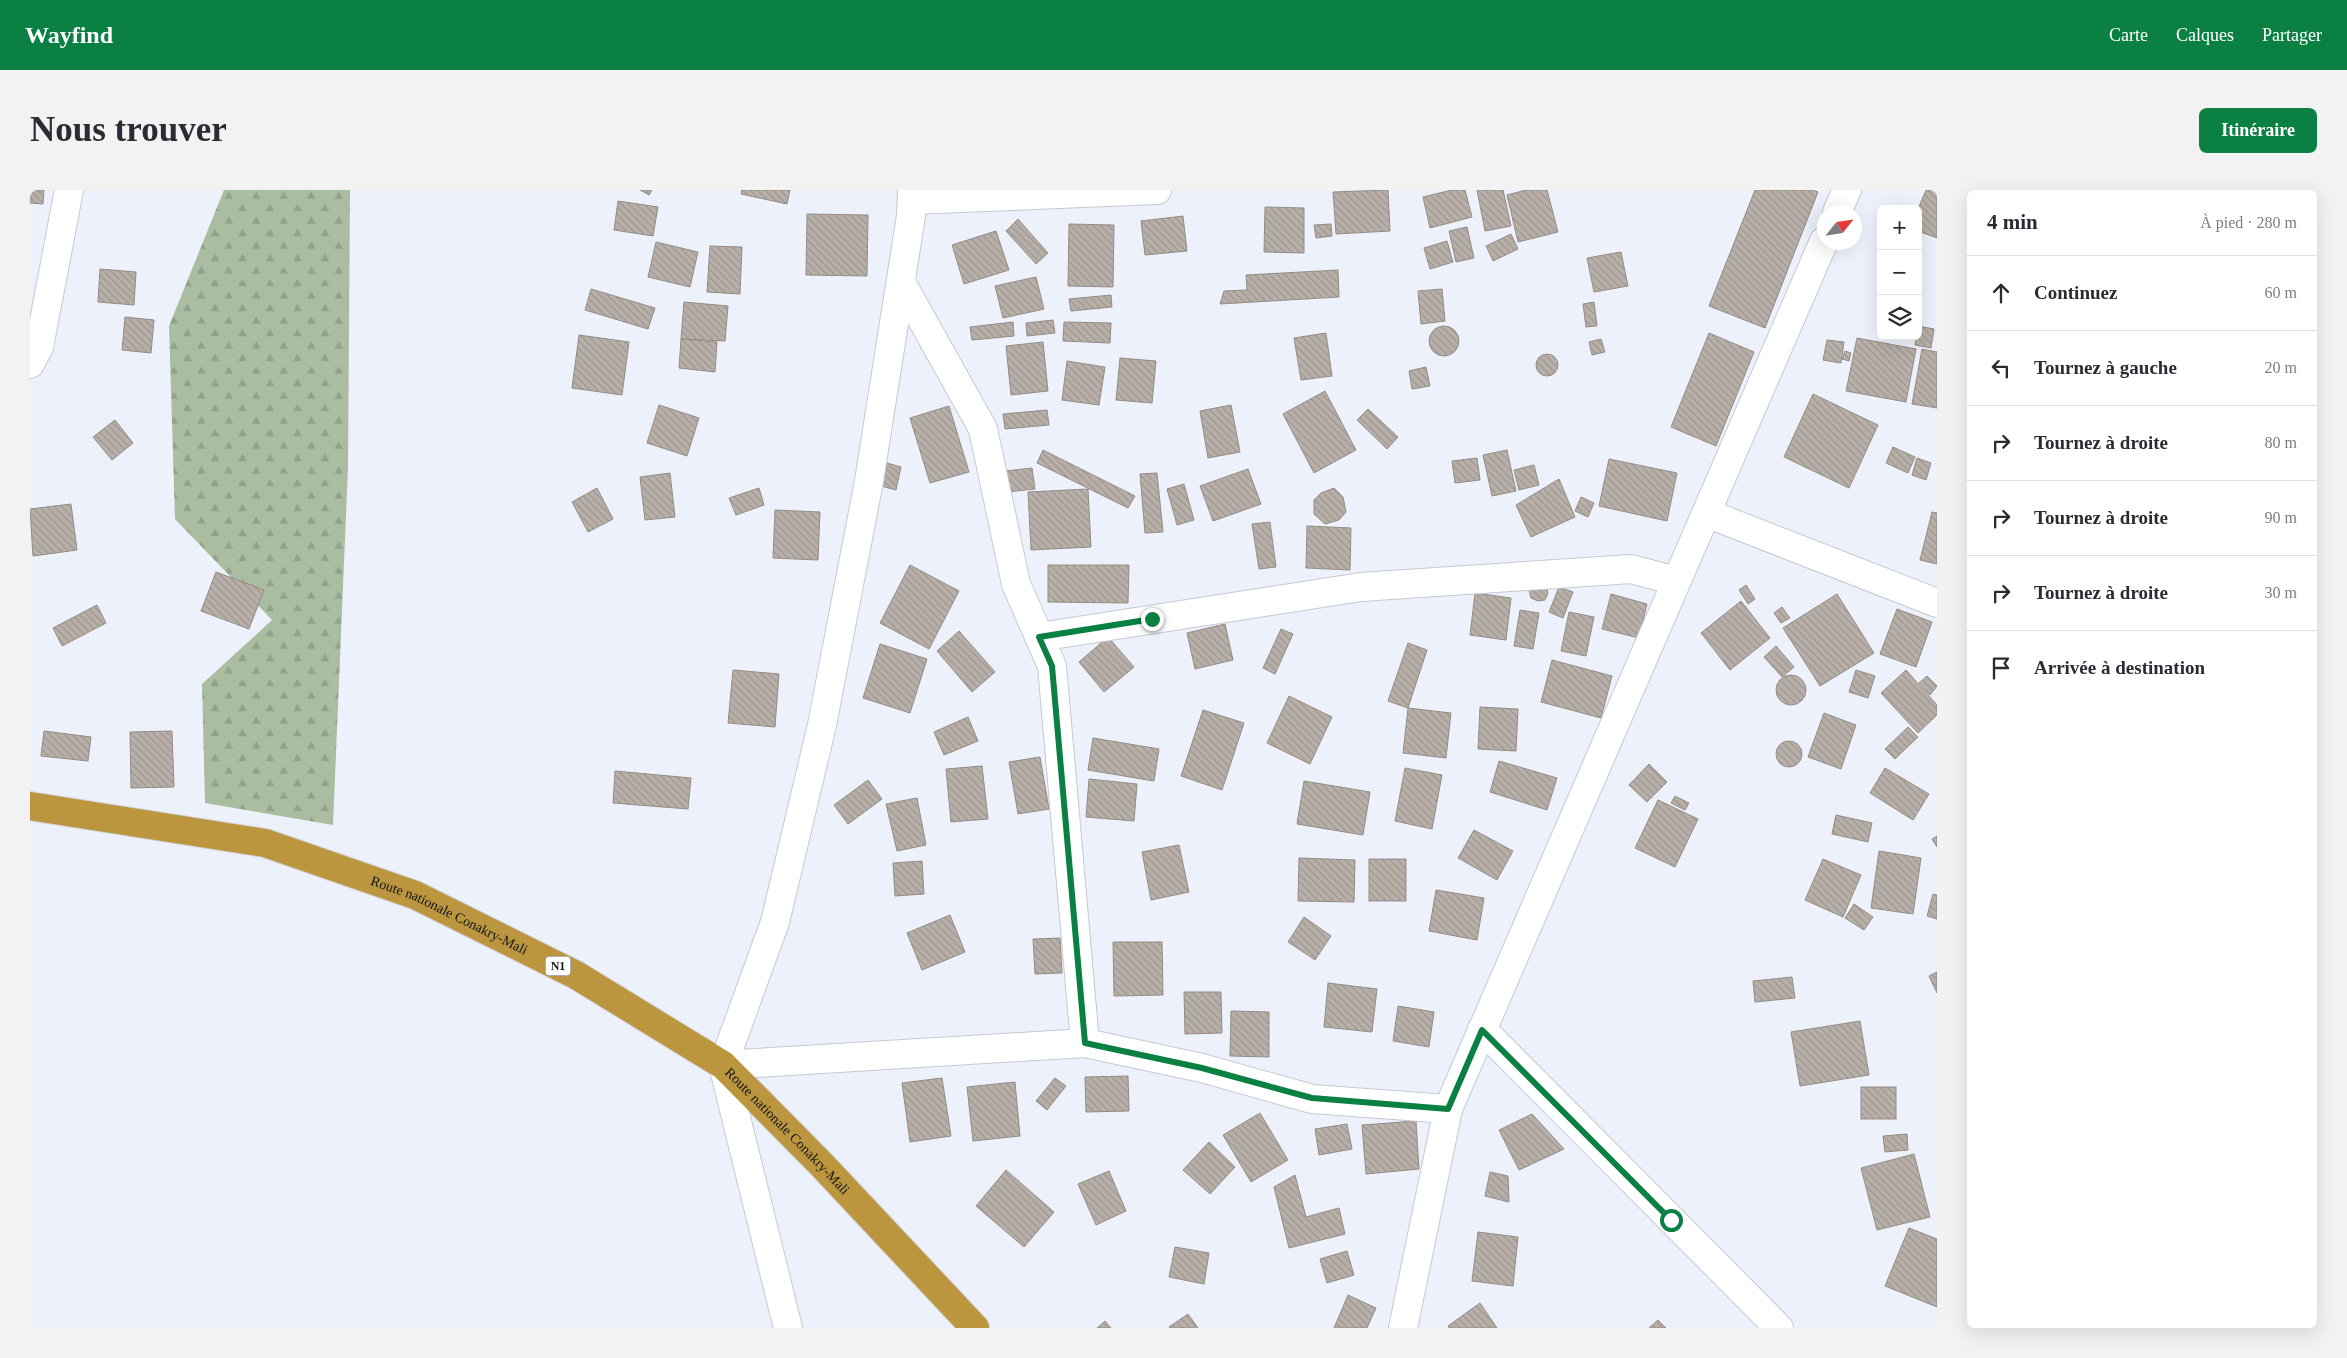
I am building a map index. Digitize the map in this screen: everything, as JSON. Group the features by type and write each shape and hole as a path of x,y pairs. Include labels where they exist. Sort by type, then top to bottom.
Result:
{"highway":[{"name":"Route nationale Conakry-Mali","path":"30,806 266,843 415,896 576,975 723,1065 822,1165 975,1328"}],"street":[{"path":"30,364 39,347 69,190"},
{"path":"788,1328 723,1065 776,922 822,725 869,481 911,216 912,195 1157,190"},
{"path":"1840,205 1847,190"},
{"path":"1403,1328 1448,1109 1820,250"},
{"path":"901,282 983,429 1016,584 1052,666 1085,1043"},
{"path":"1706,513 1937,604"},
{"path":"1039,637 1361,587 1631,569 1676,581"},
{"path":"1482,1030 1779,1328"},
{"path":"723,1065 1085,1043 1202,1068 1312,1098 1448,1109"}],"green space":[{"path":"224,190 350,190 348,467 333,825 205,803 202,684 272,620 175,519 169,326"}],"building":[{"path":"30,190 44,190 43,204 30,203"},
{"path":"640,190 652,190 649,195"},
{"path":"742,190 790,190 787,204 741,194"},
{"path":"1388,190 1390,231 1336,234 1333,192"},
{"path":"1452,190 1465,190 1472,217 1430,228 1423,197"},
{"path":"1477,190 1503,190 1511,226 1485,231"},
{"path":"1526,190 1547,190 1558,232 1518,242 1507,195"},
{"path":"1755,190 1812,190 1818,192 1765,328 1709,306"},
{"path":"1926,190 1937,190 1937,238 1922,232 1922,205 1920,205"},
{"path":"618,201 658,207 653,236 614,230"},
{"path":"1265,207 1304,208 1304,253 1264,252"},
{"path":"807,214 868,215 867,276 806,275"},
{"path":"1183,216 1187,251 1145,255 1141,221"},
{"path":"1018,219 1048,253 1036,264 1006,231"},
{"path":"1069,224 1114,225 1113,287 1068,286"},
{"path":"1331,224 1332,236 1316,238 1314,225"},
{"path":"1467,227 1474,258 1456,262 1449,231"},
{"path":"996,231 1009,270 964,284 952,245"},
{"path":"1511,234 1518,249 1493,261 1486,246"},
{"path":"1447,241 1453,262 1430,269 1424,248"},
{"path":"656,242 698,252 690,287 648,277"},
{"path":"710,246 742,247 740,294 707,292"},
{"path":"1621,252 1628,286 1594,292 1587,258"},
{"path":"100,269 136,272 134,305 98,302"},
{"path":"1338,270 1339,297 1220,304 1224,291 1247,290 1246,275"},
{"path":"1036,277 1044,309 1003,318 995,286"},
{"path":"591,289 655,308 648,329 585,310"},
{"path":"1442,289 1445,321 1421,324 1418,291"},
{"path":"1111,295 1112,307 1071,311 1069,299"},
{"path":"684,302 728,306 725,341 681,339"},
{"path":"1594,302 1597,326 1586,327 1583,304"},
{"path":"125,317 154,320 151,353 122,350"},
{"path":"1053,320 1055,333 1027,336 1026,323"},
{"path":"1013,322 1014,336 972,340 970,327"},
{"path":"1064,322 1111,323 1110,343 1063,341"},
{"path":"1444,326 1450,327 1458,335 1458,347 1450,355 1444,356 1438,355 1430,347 1429,341 1430,335 1438,327"},
{"path":"1922,327 1934,329 1931,348 1915,345 1916,340 1922,340"},
{"path":"1326,333 1332,376 1301,380 1294,338"},
{"path":"1709,333 1754,352 1716,446 1671,427"},
{"path":"579,335 629,342 622,395 572,388"},
{"path":"1857,338 1916,349 1906,402 1846,391"},
{"path":"681,339 717,342 715,372 679,368"},
{"path":"1601,339 1605,352 1592,355 1589,342"},
{"path":"1827,340 1844,342 1841,363 1823,360"},
{"path":"1043,342 1048,391 1011,395 1006,346"},
{"path":"1922,349 1937,352 1937,408 1912,404"},
{"path":"1845,351 1851,353 1849,361 1842,359"},
{"path":"1547,354 1555,357 1558,365 1555,373 1547,376 1539,373 1536,365 1539,357"},
{"path":"1120,358 1156,361 1152,403 1116,400"},
{"path":"1067,361 1105,367 1099,405 1062,400"},
{"path":"1426,367 1430,386 1412,389 1409,371"},
{"path":"1325,391 1356,450 1314,473 1283,414"},
{"path":"1813,394 1878,425 1849,488 1784,457"},
{"path":"659,405 699,418 687,456 647,443"},
{"path":"1231,405 1240,452 1208,458 1200,411"},
{"path":"949,406 969,472 930,483 910,418"},
{"path":"1368,409 1398,437 1387,449 1357,420"},
{"path":"1047,410 1049,425 1005,429 1003,414"},
{"path":"115,420 133,443 112,460 93,437"},
{"path":"1893,447 1915,457 1908,473 1886,463"},
{"path":"1043,450 1135,496 1128,508 1037,463"},
{"path":"1507,450 1516,491 1492,496 1483,455"},
{"path":"1477,458 1480,480 1455,483 1452,461"},
{"path":"1917,458 1931,463 1926,480 1912,475"},
{"path":"1609,459 1677,473 1667,521 1599,506"},
{"path":"887,463 901,467 896,490 881,486"},
{"path":"1534,465 1539,485 1519,490 1514,470"},
{"path":"1032,468 1035,489 1007,492 1005,471"},
{"path":"1248,469 1261,504 1213,521 1200,486"},
{"path":"670,473 675,517 645,520 640,477"},
{"path":"1157,473 1163,532 1145,533 1140,474"},
{"path":"1559,479 1575,517 1531,537 1516,505"},
{"path":"1184,484 1194,520 1177,525 1167,489"},
{"path":"597,488 613,519 588,532 572,502"},
{"path":"759,488 764,505 736,515 729,498"},
{"path":"1334,488 1343,497 1346,512 1339,520 1325,524 1314,514 1314,500 1321,493"},
{"path":"1088,489 1091,547 1031,550 1028,492"},
{"path":"1581,497 1594,503 1588,517 1575,511"},
{"path":"71,504 77,550 33,556 30,509"},
{"path":"775,510 820,512 818,560 773,558"},
{"path":"1932,512 1937,513 1937,564 1920,560"},
{"path":"1270,522 1276,567 1259,569 1252,524"},
{"path":"1307,526 1351,528 1350,570 1306,568"},
{"path":"910,565 959,591 929,649 880,623"},
{"path":"1048,565 1129,565 1128,603 1048,602"},
{"path":"216,572 264,590 249,629 201,611"},
{"path":"1533,584 1546,586 1548,593 1545,600 1538,601 1531,598 1529,590"},
{"path":"1746,585 1755,599 1748,604 1739,590"},
{"path":"1559,587 1573,592 1563,618 1549,612"},
{"path":"1475,593 1511,598 1506,640 1470,635"},
{"path":"1611,594 1647,604 1639,638 1602,629"},
{"path":"1837,594 1874,653 1820,686 1783,628"},
{"path":"1741,601 1770,638 1730,670 1701,633"},
{"path":"97,605 106,623 62,646 53,628"},
{"path":"1782,607 1790,618 1781,623 1774,613"},
{"path":"1897,609 1932,622 1916,667 1880,654"},
{"path":"1520,610 1539,613 1533,649 1514,646"},
{"path":"1569,612 1594,617 1586,656 1561,651"},
{"path":"1225,624 1233,660 1195,669 1187,633"},
{"path":"1281,629 1293,634 1275,674 1263,668"},
{"path":"959,631 995,672 972,692 937,651"},
{"path":"1108,637 1134,667 1104,692 1079,662"},
{"path":"1408,643 1427,650 1408,708 1388,701"},
{"path":"880,644 927,659 910,713 863,698"},
{"path":"1776,646 1794,667 1782,677 1764,657"},
{"path":"1552,660 1612,676 1601,718 1541,702"},
{"path":"733,670 779,674 775,727 728,723"},
{"path":"1856,670 1875,676 1868,698 1849,692"},
{"path":"1906,670 1937,705 1937,715 1918,733 1881,693"},
{"path":"1791,675 1801,680 1806,690 1801,700 1791,705 1781,700 1776,690 1781,680"},
{"path":"1927,676 1937,686 1930,695 1919,683"},
{"path":"1289,696 1332,717 1310,764 1267,743"},
{"path":"1480,707 1518,709 1516,751 1478,749"},
{"path":"1408,708 1451,713 1446,758 1403,753"},
{"path":"1203,710 1244,723 1222,790 1181,776"},
{"path":"1824,713 1856,725 1841,769 1808,757"},
{"path":"968,717 978,741 944,755 934,732"},
{"path":"1908,727 1918,737 1895,759 1885,749"},
{"path":"44,731 91,737 88,761 41,756"},
{"path":"172,731 174,787 131,788 130,732"},
{"path":"1093,738 1159,749 1154,781 1088,770"},
{"path":"1789,741 1798,745 1802,754 1798,763 1789,767 1780,763 1776,754 1780,745"},
{"path":"1040,757 1049,809 1018,814 1009,762"},
{"path":"1499,761 1557,778 1547,810 1490,792"},
{"path":"1649,764 1667,782 1647,802 1629,785"},
{"path":"982,766 988,819 951,822 946,769"},
{"path":"1405,768 1442,775 1432,829 1395,821"},
{"path":"1885,768 1929,794 1913,820 1870,793"},
{"path":"615,771 691,778 688,809 613,803"},
{"path":"1089,779 1137,784 1134,821 1086,817"},
{"path":"868,780 882,799 848,824 834,805"},
{"path":"1304,781 1370,792 1363,835 1297,824"},
{"path":"1675,796 1689,803 1685,810 1671,803"},
{"path":"917,798 926,845 897,851 886,804"},
{"path":"1658,800 1698,819 1675,867 1635,848"},
{"path":"1836,815 1872,823 1868,842 1832,834"},
{"path":"1474,830 1513,851 1497,880 1458,858"},
{"path":"1937,836 1937,847 1932,839"},
{"path":"1179,845 1189,892 1151,900 1142,852"},
{"path":"1879,851 1921,858 1913,914 1871,908"},
{"path":"1299,858 1355,860 1354,902 1298,901"},
{"path":"1369,859 1406,859 1406,901 1369,901"},
{"path":"1823,859 1861,875 1843,917 1805,900"},
{"path":"922,861 924,894 895,896 893,863"},
{"path":"1436,890 1484,898 1477,940 1429,931"},
{"path":"1933,894 1937,895 1937,919 1927,916"},
{"path":"1854,904 1873,917 1864,930 1845,918"},
{"path":"950,915 965,952 922,970 907,933"},
{"path":"1304,917 1331,936 1315,960 1288,942"},
{"path":"1060,938 1062,973 1035,974 1033,939"},
{"path":"1113,942 1162,942 1163,995 1114,996"},
{"path":"1937,972 1937,993 1929,976"},
{"path":"1792,977 1795,998 1755,1002 1753,981"},
{"path":"1328,983 1377,989 1372,1032 1324,1027"},
{"path":"1184,992 1221,992 1222,1033 1185,1034"},
{"path":"1398,1006 1434,1012 1429,1047 1393,1041"},
{"path":"1231,1011 1269,1012 1269,1057 1230,1056"},
{"path":"1860,1021 1869,1075 1800,1086 1791,1032"},
{"path":"1128,1076 1129,1111 1086,1112 1085,1077"},
{"path":"942,1078 951,1136 910,1142 902,1083"},
{"path":"1055,1078 1066,1086 1047,1110 1036,1101"},
{"path":"1015,1082 1020,1136 973,1141 967,1087"},
{"path":"1861,1087 1896,1087 1896,1119 1861,1119"},
{"path":"1260,1113 1288,1160 1251,1182 1223,1135"},
{"path":"1532,1114 1564,1149 1519,1170 1499,1130"},
{"path":"1416,1121 1419,1169 1366,1174 1362,1125"},
{"path":"1347,1124 1352,1149 1319,1155 1315,1129"},
{"path":"1907,1134 1908,1150 1885,1152 1883,1136"},
{"path":"1209,1142 1235,1167 1210,1194 1183,1170"},
{"path":"1914,1154 1930,1217 1877,1230 1861,1168"},
{"path":"1006,1170 1054,1212 1024,1247 976,1206"},
{"path":"1109,1171 1126,1211 1096,1225 1078,1184"},
{"path":"1490,1172 1508,1176 1509,1202 1485,1196"},
{"path":"1295,1175 1306,1217 1339,1208 1345,1234 1289,1248 1274,1187"},
{"path":"1909,1228 1937,1239 1937,1307 1885,1286"},
{"path":"1478,1232 1518,1237 1513,1286 1472,1281"},
{"path":"1175,1247 1209,1253 1204,1284 1169,1277"},
{"path":"1347,1251 1354,1275 1327,1283 1320,1259"},
{"path":"1348,1295 1376,1308 1367,1328 1334,1328"},
{"path":"1480,1303 1497,1328 1449,1328 1448,1326"},
{"path":"1188,1314 1198,1328 1169,1327"},
{"path":"1658,1320 1666,1328 1649,1328"},
{"path":"1105,1321 1111,1328 1097,1328"}],"route":[{"path":"1152,619 1039,637 1052,666 1085,1043 1202,1068 1312,1098 1448,1109 1482,1030 1671,1220"}]}
